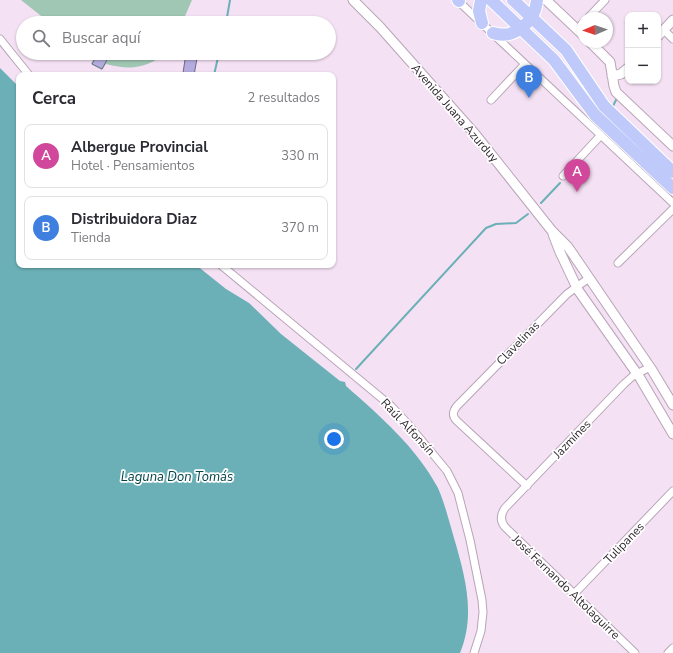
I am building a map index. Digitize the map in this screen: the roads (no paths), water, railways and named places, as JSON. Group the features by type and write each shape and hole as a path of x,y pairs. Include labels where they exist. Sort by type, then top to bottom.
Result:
{"main road":[{"path":"481,0 480,13 482,23"},
{"path":"491,0 554,60 595,115 673,188"},
{"path":"513,0 566,50 602,104 673,172"},
{"path":"492,33 500,35 510,34 521,28 531,17 537,0"}],"street":[{"name":"Avenida Juana Azurduy","path":"353,0 380,27 475,134 552,230 568,247 650,367 673,405"},
{"path":"458,0 673,203"},
{"path":"546,0 577,26"},
{"path":"594,12 605,0"},
{"path":"673,20 661,33 673,39"},
{"path":"0,39 16,59"},
{"path":"596,48 609,61 616,92 673,146"},
{"path":"17,60 27,72"},
{"path":"491,100 525,64"},
{"path":"612,76 621,74 625,71"},
{"path":"563,176 601,135"},
{"path":"618,264 673,208"},
{"name":"Avenida Juana Azurduy","path":"552,230 558,248 576,286 636,374 673,434"},
{"name":"Raúl Alfonsín","path":"225,268 390,406 412,429 450,475 456,488 463,511 482,594 482,625 480,637 474,653"},
{"name":"Clavelinas","path":"527,486 456,421 453,414 457,406 564,296 589,278"},
{"name":"Jazmínes","path":"501,518 504,510 624,384 636,374 650,367"},
{"name":"Tulipanes","path":"574,594 673,491"},
{"name":"José Fernando Altolaguirre","path":"501,518 505,528 635,653"},
{"path":"668,653 673,648"}],"water":[{"name":"Laguna Don Tomás","path":"0,68 16,84 16,268 200,268 226,289 249,303 281,334 340,381 345,382 346,386 396,433 419,459 438,488 445,506 462,567 468,609 465,638 460,653 0,653"}],"waterway":[{"path":"227,16 230,0"},
{"path":"215,72 217,60"},
{"path":"612,108 617,98"},
{"path":"541,203 560,183"},
{"path":"356,369 486,228 496,224 516,223 528,214"}],"place":[{"name":"Distribuidora Diaz","path":"529,98"},
{"name":"Albergue Provincial","path":"577,192"}]}
